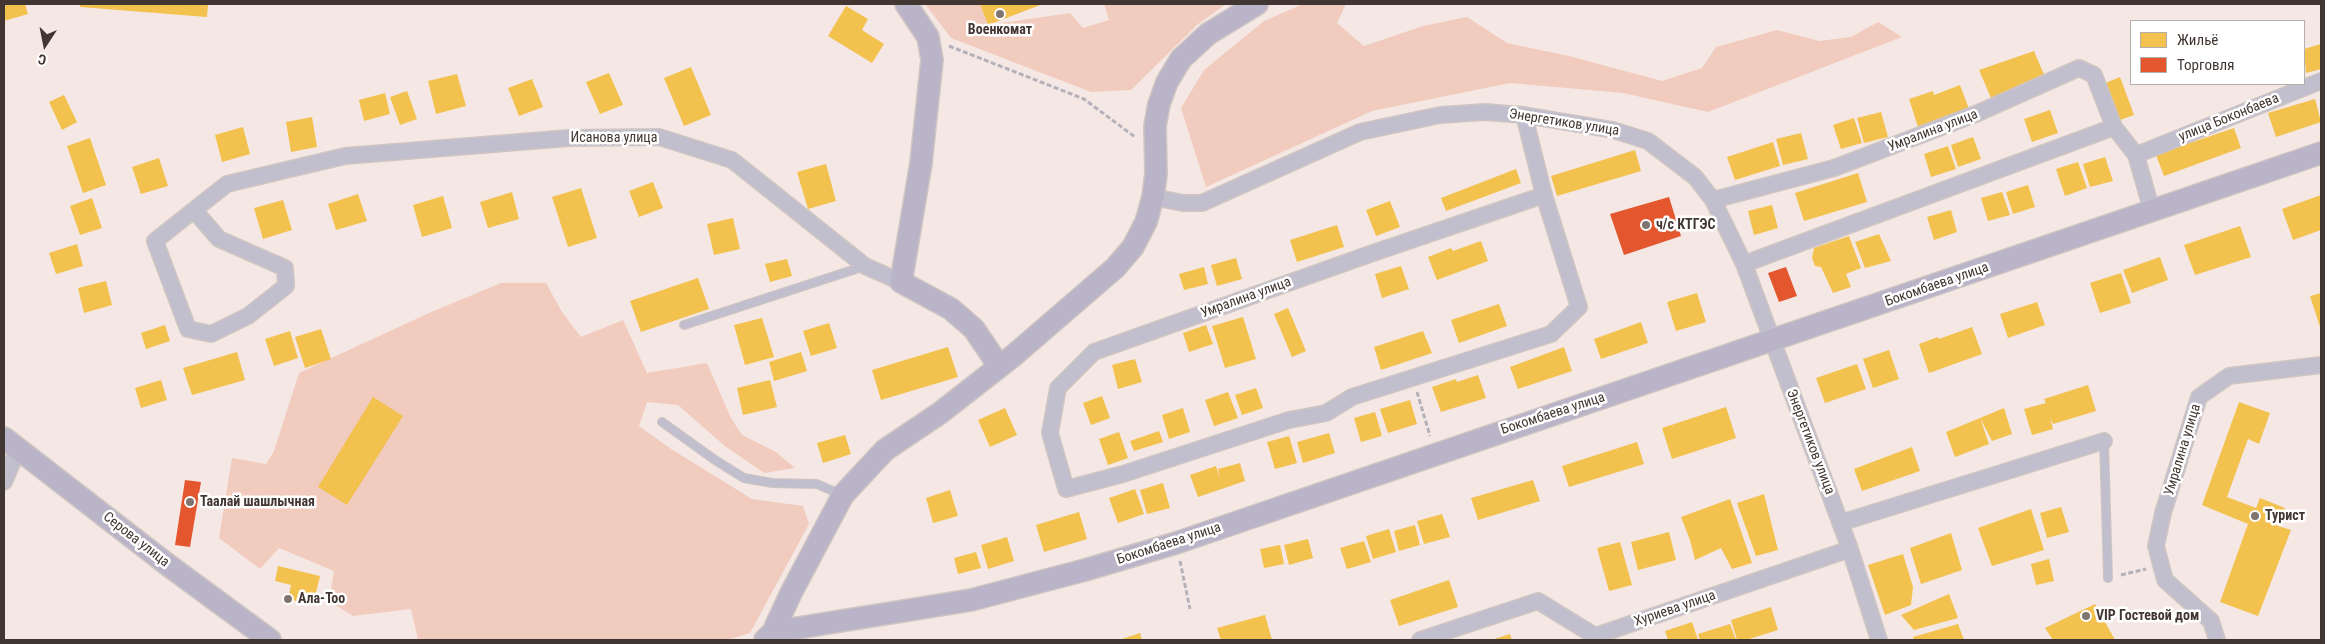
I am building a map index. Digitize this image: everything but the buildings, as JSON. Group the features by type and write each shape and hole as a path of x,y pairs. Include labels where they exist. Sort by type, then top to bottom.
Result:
{"street":[{"path":"901,282 921,163 932,60 928,37 906,4"},
{"path":"769,636 843,496 885,450 940,413 999,366 1115,268 1133,247 1146,222 1153,198 1156,174 1155,126 1158,104 1167,82 1182,59 1208,34 1257,4"},
{"name":"Умралина улица","path":"1713,200 1834,168 1978,113 2079,68 2094,75 2114,127 2136,155 2152,211"},
{"name":"улица Боконбаева","path":"2136,155 2321,81"},
{"name":"Энергетиков улица","path":"1153,198 1182,204 1202,203 1360,132 1440,115 1486,112 1524,115 1613,130 1648,141 1695,177 1713,200 1744,264 1850,549 1880,640"},
{"path":"1412,378 1551,334 1579,307 1544,196 1524,115"},
{"path":"1744,264 2114,127"},
{"name":"Исанова улица","path":"194,210 218,239 285,268 286,286 248,316 211,334 188,329 156,241 194,210 227,184 345,156 569,138 659,137 732,160 865,266 901,282 951,309 974,328 999,366"},
{"name":"Бокомбаева улица","path":"769,636 971,600 1085,570 1176,543 2321,153"},
{"name":"Умралина улица","path":"1412,378 1352,397 1326,413 1289,420 1123,474 1066,489 1050,433 1058,388 1094,352 1370,254 1544,196"},
{"name":"Умралина улица","path":"2217,640 2211,621 2165,580 2156,546 2163,513 2199,397 2229,376 2321,365"},
{"path":"1840,523 2104,441"},
{"path":"4,482 11,443"},
{"name":"Серова улица","path":"11,443 258,635"},
{"name":"Хуриева улица","path":"1420,640 1538,601 1596,636 1850,549"}],"lane":[{"path":"684,325 865,266"},
{"path":"662,422 744,478 772,483 817,484 843,496"},
{"path":"2104,441 2108,578"}],"path":[{"path":"928,37 1084,99 1142,143"},
{"path":"1412,378 1436,454"},
{"path":"1176,543 1190,609"},
{"path":"2108,578 2161,566"}],"shaded area":[{"path":"925,4 980,4 988,25 1070,13 1083,28 1109,20 1104,4 1226,4 1197,25 1131,90 1091,92 951,38"},
{"path":"1303,4 1346,4 1337,23 1364,46 1423,26 1467,17 1507,43 1569,56 1662,81 1702,68 1716,47 1777,30 1819,41 1851,37 1878,22 1902,37 1708,112 1623,93 1510,83 1372,111 1206,187 1181,108 1204,70 1264,21"},
{"path":"501,283 546,283 562,312 581,337 623,320 647,373 707,363 731,418 742,435 776,452 795,468 764,473 725,446 678,405 647,402 639,426 671,449 752,499 803,506 809,524 750,633 727,640 418,640 411,609 353,616 329,601 334,571 279,548 260,569 219,538 232,458 266,464 274,451 299,373 429,313"}],"place":[{"name":"Военкомат","path":"1000,14"},
{"name":"ч/с КТГЭС","path":"1646,225"},
{"name":"Таалай шашлычная","path":"190,502"},
{"name":"Турист","path":"2255,516"},
{"name":"Ала-Тоо","path":"288,599"},
{"name":"VIP Гостевой дом","path":"2086,616"}]}
